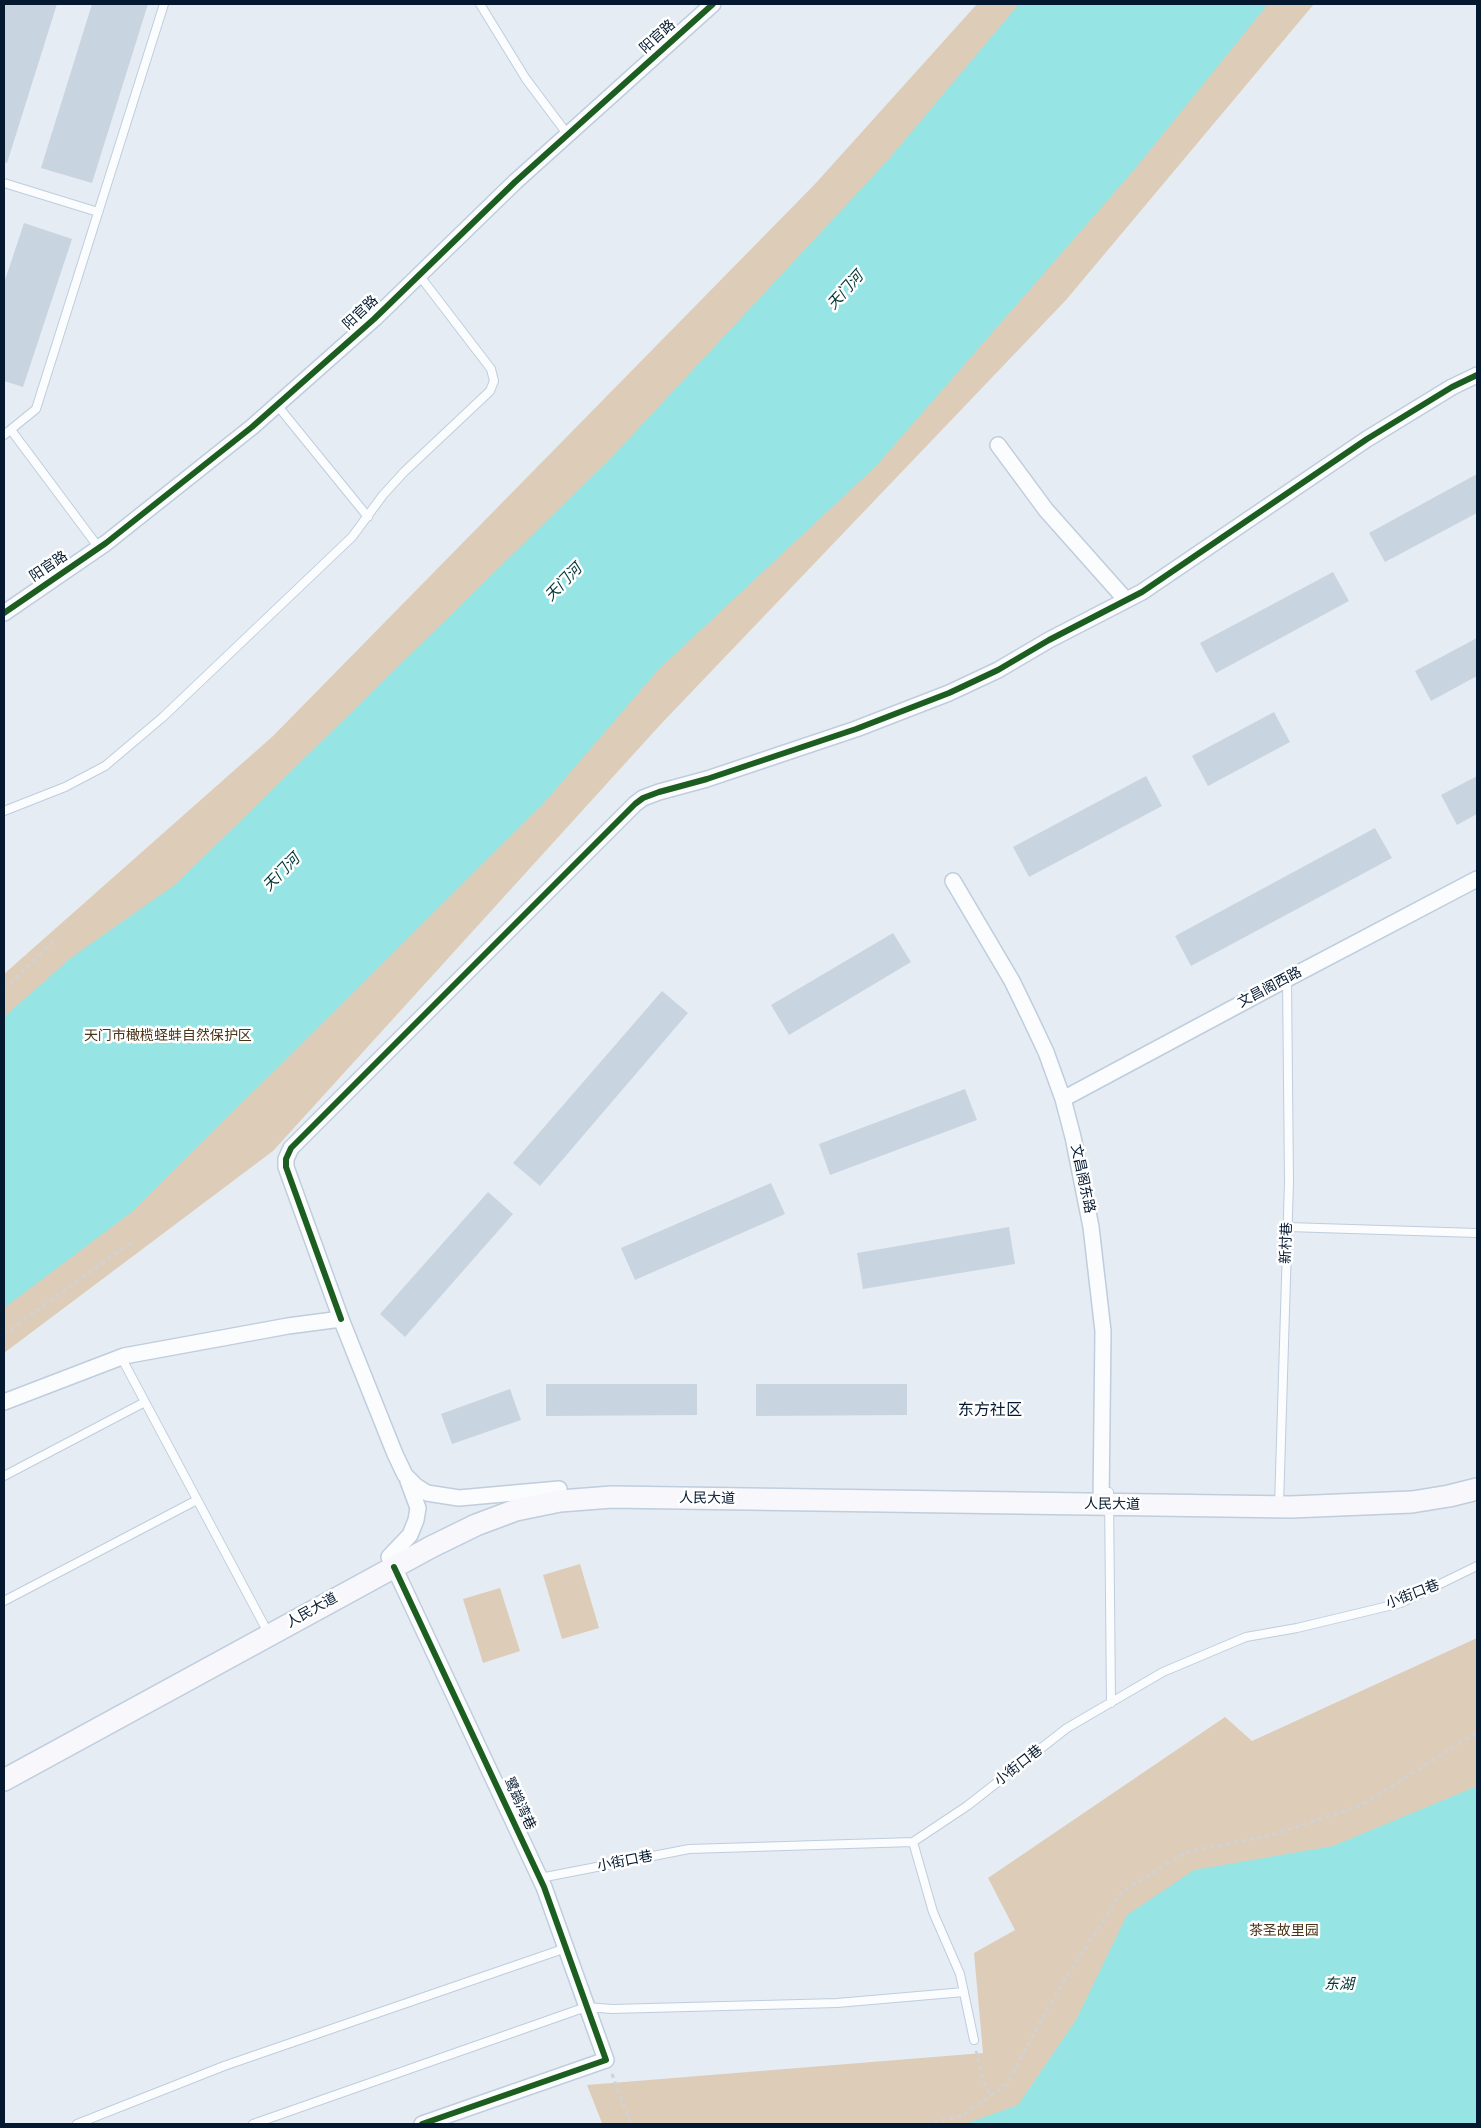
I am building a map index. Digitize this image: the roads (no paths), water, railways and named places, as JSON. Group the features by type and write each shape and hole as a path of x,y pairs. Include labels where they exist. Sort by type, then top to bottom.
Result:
{"main road":[{"name":"人民大道","path":"1279,1500 1410,1490 1477,1476"},
{"name":"人民大道","path":"4,1780 392,1562 471,1514 512,1499 559,1489 612,1485 1105,1498"},
{"name":"人民大道","path":"4,1767 264,1625 392,1562 476,1525 516,1510 560,1501 612,1497 1105,1498 1279,1500 1371,1505 1412,1502 1477,1489"}],"street":[{"name":"阳官路","path":"4,613 99,548 252,427 374,319 515,182 713,4"},
{"path":"392,1562 410,1535 418,1508 414,1492 395,1454 342,1319 286,1167 286,1159 291,1148 643,798 707,779 856,729 949,693 998,670 1049,640 1142,592 1367,438 1477,374"},
{"path":"998,445 1046,510 1126,600"},
{"name":"文昌阁西路","path":"1063,1099 1477,879"},
{"name":"文昌阁东路","path":"953,881 1012,980 1046,1052 1063,1099 1092,1227 1098,1280 1103,1340 1105,1498"},
{"path":"4,1402 144,1351 342,1319"},
{"path":"405,1475 416,1486 427,1493 459,1498 559,1489"},
{"name":"鹭鹚湾巷","path":"392,1562 540,1878 606,2060 422,2124"}],"lane":[{"path":"4,435 36,409 164,4"},
{"path":"480,4 526,79 568,135"},
{"path":"4,183 98,212"},
{"path":"4,810 65,787 105,766 163,717 352,537 394,484 490,391 494,381 491,369 419,275"},
{"path":"277,405 368,517"},
{"path":"11,430 99,548"},
{"name":"新村巷","path":"1279,1500 1289,1182 1287,979"},
{"path":"1288,1228 1477,1233"},
{"path":"122,1358 264,1625"},
{"path":"4,1476 145,1402"},
{"path":"1105,1498 1111,1702"},
{"path":"4,1601 197,1500"},
{"name":"小街口巷","path":"540,1878 689,1849 913,1842 967,1806 1067,1728 1163,1672 1218,1647 1246,1637 1297,1628 1401,1603 1477,1566"},
{"path":"913,1842 934,1912 960,1974 974,2040"},
{"path":"77,2124 224,2066 566,1948"},
{"path":"253,2124 586,2008 612,2009 837,2003 964,1992"}],"water":[{"name":"天门市橄榄蛏蚌自然保护区","path":"1019,4 1268,4 1134,170 876,466 658,670 544,803 133,1211 4,1308 4,1017 72,957 176,884 611,458 888,160"},
{"name":"东湖","path":"1477,1786 1477,2124 965,2124 1018,2105 1076,2020 1127,1915 1194,1870 1333,1846"}],"district":[{"name":"东方社区","path":"990,1411"}],"water label":[{"name":"天门河","path":"846,291"},
{"name":"天门河","path":"564,583"},
{"name":"天门河","path":"282,873"}],"park label":[{"name":"茶圣故里园","path":"1284,1931"}]}
